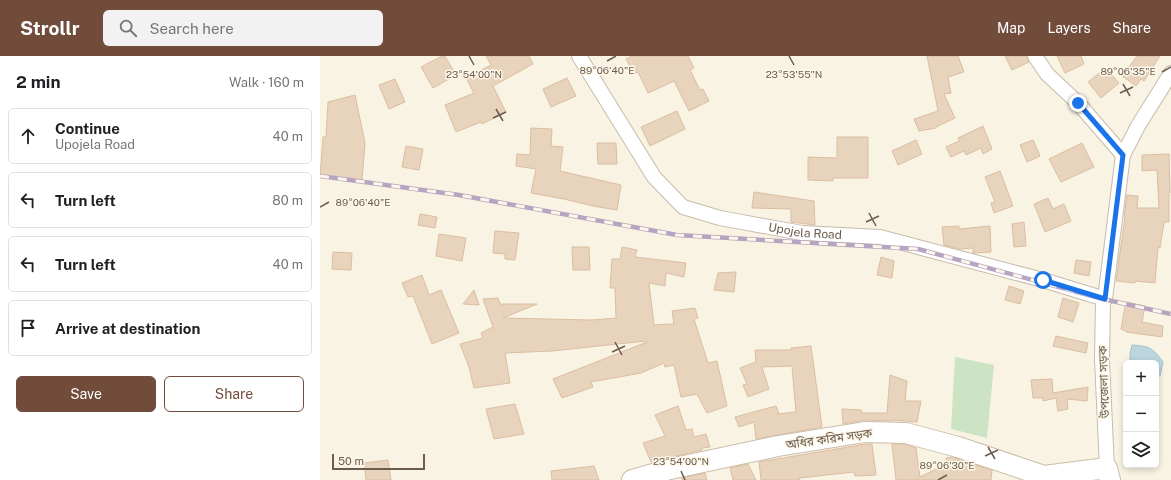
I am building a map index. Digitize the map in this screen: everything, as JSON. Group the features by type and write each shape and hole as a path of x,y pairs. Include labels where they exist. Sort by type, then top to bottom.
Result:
{"main road":[{"name":"অধির করিম সড়ক","path":"632,480 670,469 778,446 865,432 906,433 958,447 1044,476 1108,474"}],"street":[{"name":"Upojela Road","path":"580,56 654,177 683,207 720,218 802,233 880,237 1035,278 1105,299"},
{"path":"1035,56 1048,74 1078,103 1123,155 1138,126 1171,73"},
{"name":"উপজেলা সড়ক","path":"1108,474 1102,360 1102,299 1105,299 1123,155"}],"green space":[{"path":"955,357 994,365 987,438 951,429"}],"water":[{"path":"1132,345 1147,347 1153,351 1163,362 1160,376 1159,360 1130,360"}],"building":[{"path":"442,56 445,56 456,75 433,88 421,67"},
{"path":"486,56 529,56 533,64 493,86 506,112 482,124 481,122 456,132 445,105 474,93 466,78 491,65"},
{"path":"632,56 688,56 694,68 690,70 700,90 703,89 709,101 689,111 674,81 648,93 638,72 634,74 626,59"},
{"path":"927,56 958,56 964,72 948,77 951,93 944,94 955,118 936,128 919,131 914,119 938,111"},
{"path":"1005,56 1027,56 1029,62 1012,70"},
{"path":"1057,56 1081,56 1084,64 1065,73"},
{"path":"1137,56 1160,56 1144,81 1141,79 1136,86 1122,76"},
{"path":"1106,68 1119,83 1101,98 1088,82"},
{"path":"567,78 576,96 551,107 543,89"},
{"path":"395,79 405,102 389,109 379,85"},
{"path":"355,95 365,143 362,181 320,177 323,137 326,137 328,102"},
{"path":"677,111 685,129 650,146 641,127"},
{"path":"983,126 992,149 983,154 981,148 966,155 964,151 951,157 946,147 959,141 958,138"},
{"path":"531,128 552,129 551,146 563,147 560,171 621,185 617,210 531,193 536,169 516,166 517,154 530,155"},
{"path":"837,137 868,137 868,178 833,178 833,181 808,180 808,157 837,158"},
{"path":"916,140 922,154 898,165 892,151"},
{"path":"1033,140 1040,156 1027,162 1020,145"},
{"path":"597,143 616,143 617,164 598,164"},
{"path":"1082,143 1094,167 1061,182 1049,159"},
{"path":"406,146 423,149 419,170 402,167"},
{"path":"1169,154 1169,222 1164,222 1160,248 1158,247 1155,283 1116,281 1127,195 1138,196 1137,208 1159,208 1157,170 1142,171 1142,155"},
{"path":"1000,171 1013,206 994,213 991,203 995,202 985,177"},
{"path":"754,192 814,201 815,225 791,222 791,209 752,208"},
{"path":"1048,198 1053,209 1064,204 1071,221 1045,232 1034,204"},
{"path":"420,214 437,217 435,228 418,225"},
{"path":"1024,222 1026,246 1014,247 1012,224"},
{"path":"959,226 959,229 990,226 991,252 973,253 973,248 960,249 944,245 942,227"},
{"path":"495,231 519,233 515,260 505,259 505,254 493,253"},
{"path":"439,234 466,238 462,261 436,256"},
{"path":"572,247 589,247 590,270 573,270"},
{"path":"622,247 637,250 635,257 686,263 684,277 666,273 665,286 649,283 654,325 674,324 672,311 695,308 698,318 694,319 708,363 717,361 727,406 707,413 697,394 681,397 674,365 665,367 664,363 641,373 591,382 593,387 562,398 553,379 647,342 646,341 552,351 505,353 510,383 474,388 469,367 460,344 483,338 481,333 493,327 483,299 498,298 500,304 537,304 503,318 592,320 616,318 615,288 610,288 612,259 620,259"},
{"path":"333,252 352,253 351,270 332,269"},
{"path":"881,257 894,261 892,278 877,275"},
{"path":"1076,260 1091,262 1089,276 1074,273"},
{"path":"736,272 734,292 714,290 718,273"},
{"path":"422,275 429,295 441,290 459,333 432,344 413,296 408,297 402,283"},
{"path":"1009,286 1024,291 1020,304 1005,300"},
{"path":"474,290 479,305 463,304"},
{"path":"1063,298 1079,303 1073,322 1058,317"},
{"path":"1126,302 1145,306 1142,322 1163,326 1162,337 1126,332 1121,329"},
{"path":"1056,336 1088,343 1086,353 1053,346"},
{"path":"811,346 822,427 756,439 754,422 739,427 735,417 776,406 779,414 796,412 792,366 762,367 769,389 748,397 743,385 747,384 740,368 756,362 755,350 791,350 791,348"},
{"path":"890,375 907,381 905,401 921,401 917,422 865,420 843,424 842,409 861,410 862,413 887,413"},
{"path":"1052,379 1053,393 1088,387 1087,401 1067,399 1068,409 1058,411 1056,398 1043,401 1043,398 1033,398 1031,380"},
{"path":"515,404 524,434 494,439 486,409"},
{"path":"678,406 686,430 692,429 694,437 706,434 710,447 651,462 643,443 665,436 655,415"},
{"path":"872,444 876,475 855,476 854,472 799,478 800,480 761,480 759,462"},
{"path":"892,444 904,444 916,448 920,477 946,464 946,458 951,457 992,470 991,480 896,480"},
{"path":"388,460 391,480 366,480 364,463"},
{"path":"748,464 756,480 733,480 730,468"},
{"path":"594,466 599,480 552,480 551,471"},
{"path":"705,473 707,480 682,480 682,478"}],"railway":[{"path":"320,176 459,195 677,235 918,249 1103,299 1171,314"}],"route":[{"path":"1043,280 1105,299 1123,155 1078,103"}]}
